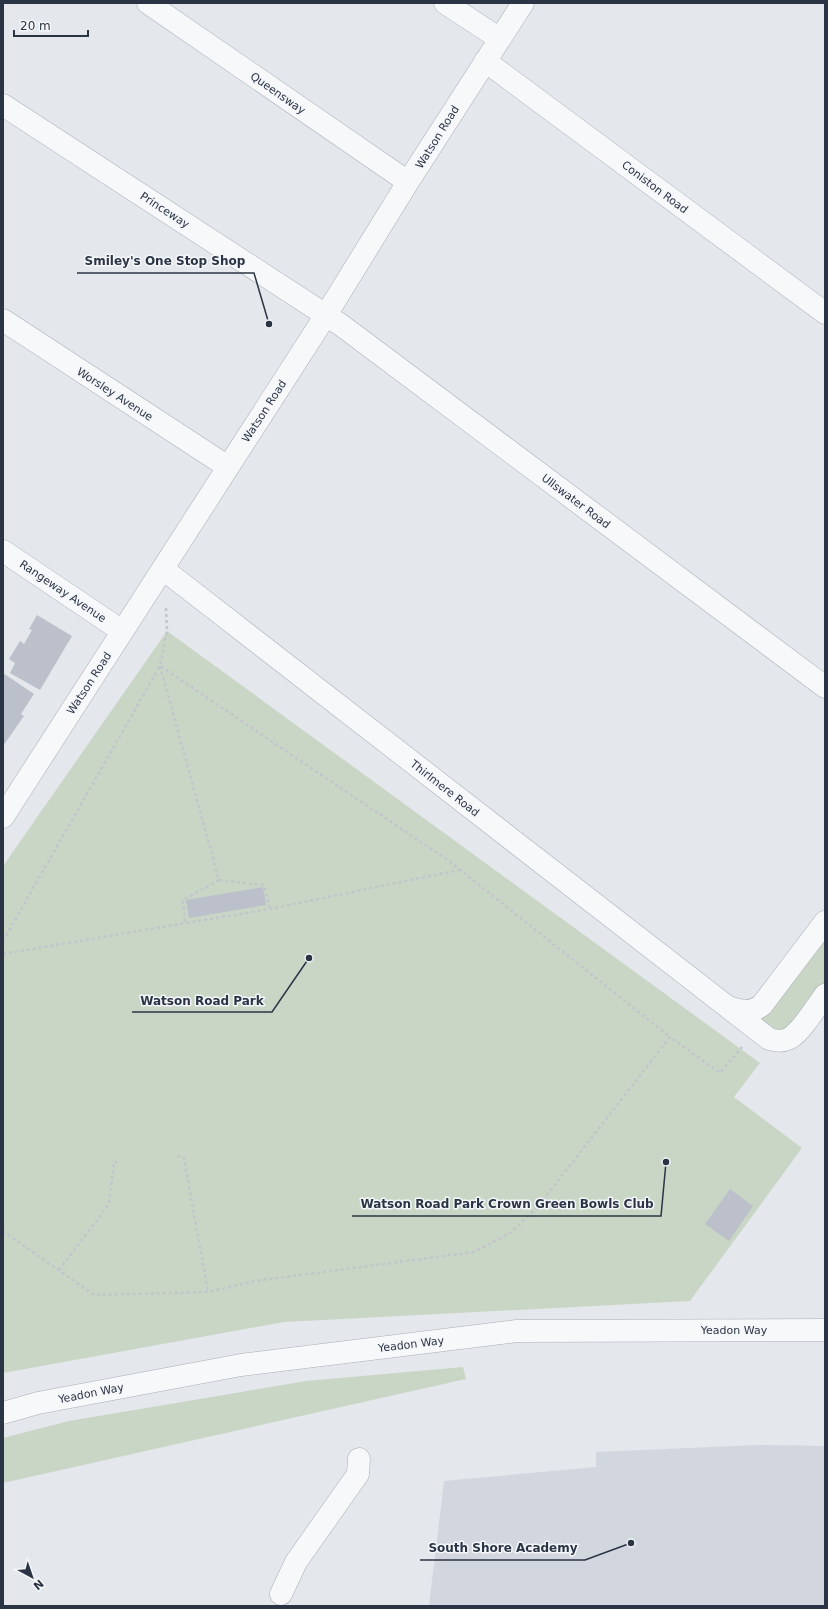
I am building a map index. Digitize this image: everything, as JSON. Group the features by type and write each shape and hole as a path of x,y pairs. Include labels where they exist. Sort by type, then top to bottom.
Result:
{"street":[{"name":"Queensway","path":"148,3 408,182"},
{"path":"445,3 500,39"},
{"name":"Watson Road","path":"7,803 163,569 326,315 408,182 523,3"},
{"name":"Coniston Road","path":"485,61 825,312"},
{"name":"Princeway","path":"3,105 326,315"},
{"name":"Ullswater Road","path":"326,315 825,687"},
{"name":"Worsley Avenue","path":"3,320 228,467"},
{"name":"Rangeway Avenue","path":"3,551 122,632"},
{"name":"Thirlmere Road","path":"163,569 769,1039 776,1041 790,1038 798,1031 825,996"},
{"path":"728,1007 739,1011 749,1011 756,1010 762,1005 825,922"},
{"name":"Yeadon Way","path":"3,1413 38,1403 241,1365 517,1331 825,1330"},
{"path":"281,1594 296,1562 358,1474 360,1459"}],"path":[{"path":"3,941 160,666 167,631 166,608"},
{"path":"160,666 459,870 670,1037 720,1073 756,1030"},
{"path":"160,666 219,880"},
{"path":"3,954 270,909 459,870"},
{"path":"185,923 183,900 219,880 264,886 270,909"},
{"path":"3,1231 94,1295 208,1292 255,1280 474,1252 510,1233 536,1209 670,1037"},
{"path":"177,1156 184,1158 208,1292"},
{"path":"59,1270 109,1204 114,1162 117,1162"}],"shaded area":[{"path":"758,1445 825,1446 825,1606 429,1606 444,1481 596,1467 596,1452"}],"green space":[{"path":"167,631 760,1063 734,1097 802,1148 690,1301 284,1322 3,1373 3,866"},
{"path":"825,922 825,995 790,1038 739,1011 749,1011"},
{"path":"463,1367 466,1379 3,1483 3,1438 69,1421 306,1381"}],"building":[{"path":"37,615 72,636 40,690 10,673 15,663 9,659 20,641 24,644 32,630 29,629"},
{"path":"3,673 34,694 21,714 24,716 3,746"},
{"path":"263,887 266,905 189,918 186,900"},
{"path":"730,1189 753,1206 729,1241 705,1224"}],"place":[{"name":"Smiley's One Stop Shop","path":"269,324"},
{"name":"Watson Road Park","path":"309,958"},
{"name":"Watson Road Park Crown Green Bowls Club","path":"666,1162"},
{"name":"South Shore Academy","path":"631,1543"}]}
